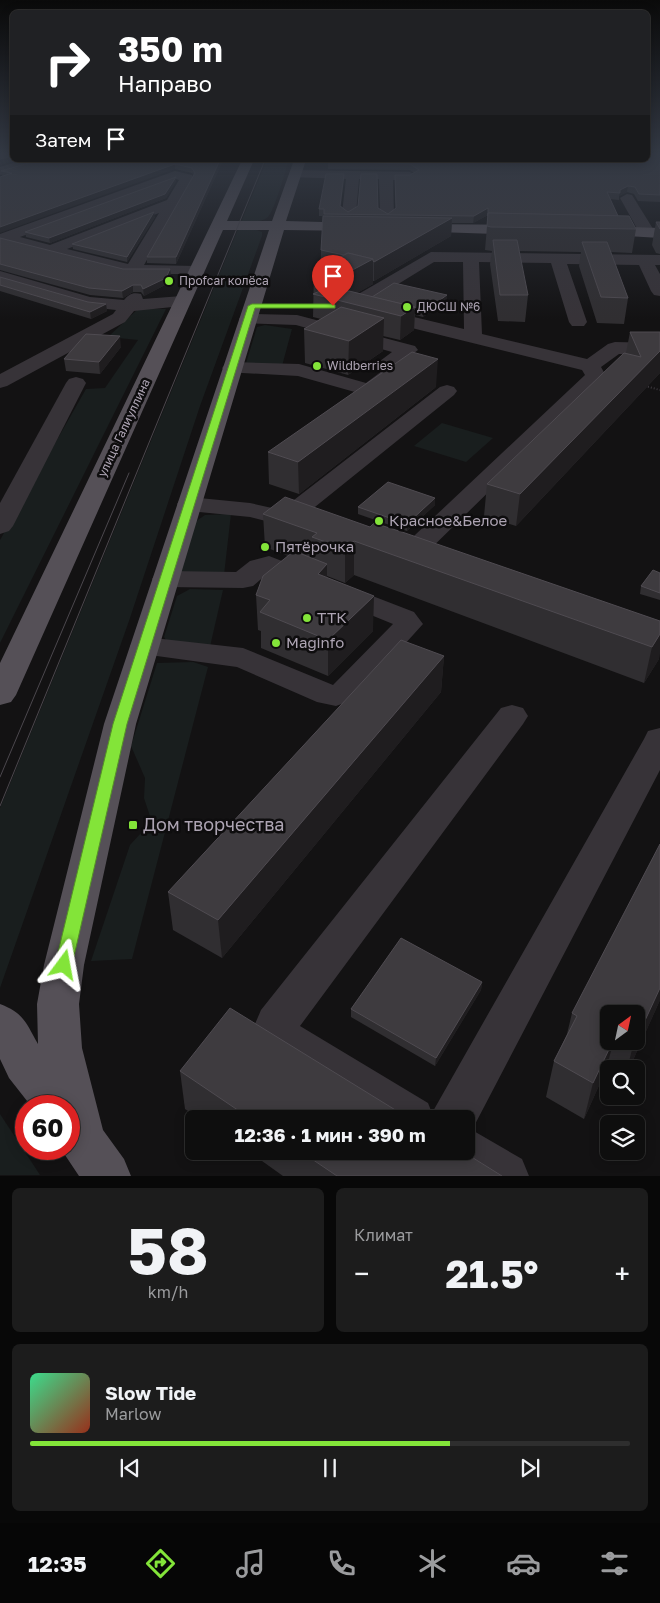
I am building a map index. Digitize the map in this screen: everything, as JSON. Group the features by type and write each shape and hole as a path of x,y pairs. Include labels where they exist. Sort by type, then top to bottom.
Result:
{"main road":[{"name":"улица Галиуллина","path":"0,695 225,209"},
{"path":"66,1095 60,1048 58,1004 64,965 120,724 283,209"},
{"path":"218,225 277,226 395,223 538,230"},
{"path":"588,231 654,232"},
{"path":"0,1023 7,1029 24,1063 49,1095"},
{"path":"80,1137 107,1176"}],"street":[{"path":"83,209 4,238 124,269 196,271"},
{"path":"51,250 157,209"},
{"path":"133,269 168,209"},
{"path":"348,214 349,209"},
{"path":"392,209 395,223"},
{"path":"636,209 654,232"},
{"path":"132,238 157,228"},
{"path":"81,258 106,248"},
{"path":"349,306 431,257 652,260 660,292"},
{"path":"471,257 473,337"},
{"path":"557,258 578,322"},
{"path":"0,261 94,290 76,298"},
{"path":"0,276 89,302 128,306 182,301"},
{"path":"0,382 120,318 141,292"},
{"path":"250,313 310,306"},
{"path":"330,306 349,306 590,366 596,376 397,554 435,566"},
{"path":"232,368 299,370 369,390 397,369 390,361 408,350 297,320 250,313"},
{"path":"590,366 615,348 660,349"},
{"path":"0,526 76,384"},
{"path":"287,517 446,391"},
{"path":"189,504 250,510 287,517 324,529"},
{"path":"145,646 243,658 328,695 336,696 344,692 409,624 404,618 269,564 259,567 243,580 166,579"},
{"path":"398,1110 282,1038 278,1034 276,1024 512,716"},
{"path":"458,1110 660,739"},
{"path":"475,1157 505,1176"}],"path":[{"path":"642,386 660,390"}],"shaded area":[{"path":"247,209 273,209 265,219 241,222"},
{"path":"238,229 254,229 262,232 262,236 200,406 130,618 0,988 0,808"},
{"path":"138,309 166,309 0,643 0,540 86,389 105,388 138,340 108,337"},
{"path":"265,325 292,329 282,366 246,363 257,327"},
{"path":"442,423 493,438 466,462 414,446"},
{"path":"231,514 224,575 180,572 195,522 205,515"},
{"path":"190,589 223,590 209,651 168,643 164,637 177,596"},
{"path":"193,662 208,667 132,959 91,961 130,845 142,832 150,816 144,798 145,778 131,746 157,663"},
{"path":"0,1114 15,1137 15,1160 30,1160 40,1175 0,1175"}],"building":[{"path":"0,209 50,209 0,227"},
{"path":"88,209 126,209 49,238 25,232"},
{"path":"174,209 198,209 176,257 147,257"},
{"path":"319,209 344,209 348,212 353,209 379,209 388,214 395,209 486,209 474,216 324,214 324,209"},
{"path":"488,209 615,209 618,216 488,213"},
{"path":"154,212 127,257 72,244"},
{"path":"488,213 629,216 636,229 491,227 487,226"},
{"path":"323,216 452,218 374,262 373,259 348,253 344,255 321,250"},
{"path":"0,238 123,269 170,269 166,278 143,289 141,285 133,285 122,291 89,288 0,264"},
{"path":"493,240 517,240 528,295 500,295"},
{"path":"582,242 607,242 628,298 601,297"},
{"path":"348,253 373,259 345,274 314,271"},
{"path":"0,277 88,302 106,304 90,312 0,285"},
{"path":"394,283 447,295 423,312 415,310 415,307 372,297"},
{"path":"320,291 349,291 415,307 401,316 313,294"},
{"path":"341,307 384,318 349,341 304,329"},
{"path":"630,332 660,332 660,351 520,494 487,484 624,353 641,357"},
{"path":"86,334 120,336 99,362 64,359"},
{"path":"412,352 438,359 298,462 268,452"},
{"path":"388,482 435,498 407,524 358,507"},
{"path":"285,497 370,527 374,523 405,533 660,621 660,634 652,647 354,541 345,549 312,537 317,533 263,514"},
{"path":"294,551 327,564 318,574 374,596 328,640 260,612 270,600 256,595 263,576"},
{"path":"653,570 660,573 660,593 641,586"},
{"path":"401,640 444,656 218,920 168,892"},
{"path":"660,844 660,988 645,1020 645,1005 600,1005 600,1050 609,1050 604,1060 600,1060 600,1068 593,1083 554,1061 577,1016 572,1013"},
{"path":"401,938 482,982 436,1058 351,1009"},
{"path":"230,1008 395,1110 238,1110 180,1071"},
{"path":"475,1159 502,1176 337,1176 313,1160"}],"tram line":[{"path":"0,806 245,209"},
{"path":"0,777 129,473"}],"place":[{"name":"Проfcar колёса","path":"169,281"},
{"name":"ДЮСШ №6","path":"407,307"},
{"name":"Wildberries","path":"317,366"},
{"name":"Красное&Белое","path":"379,521"},
{"name":"Пятёрочка","path":"265,547"},
{"name":"ТТК","path":"307,618"},
{"name":"Maginfo","path":"276,643"},
{"name":"Дом творчества","path":"133,825"}],"route":[{"path":"64,965 120,724 252,306 333,306"}]}
